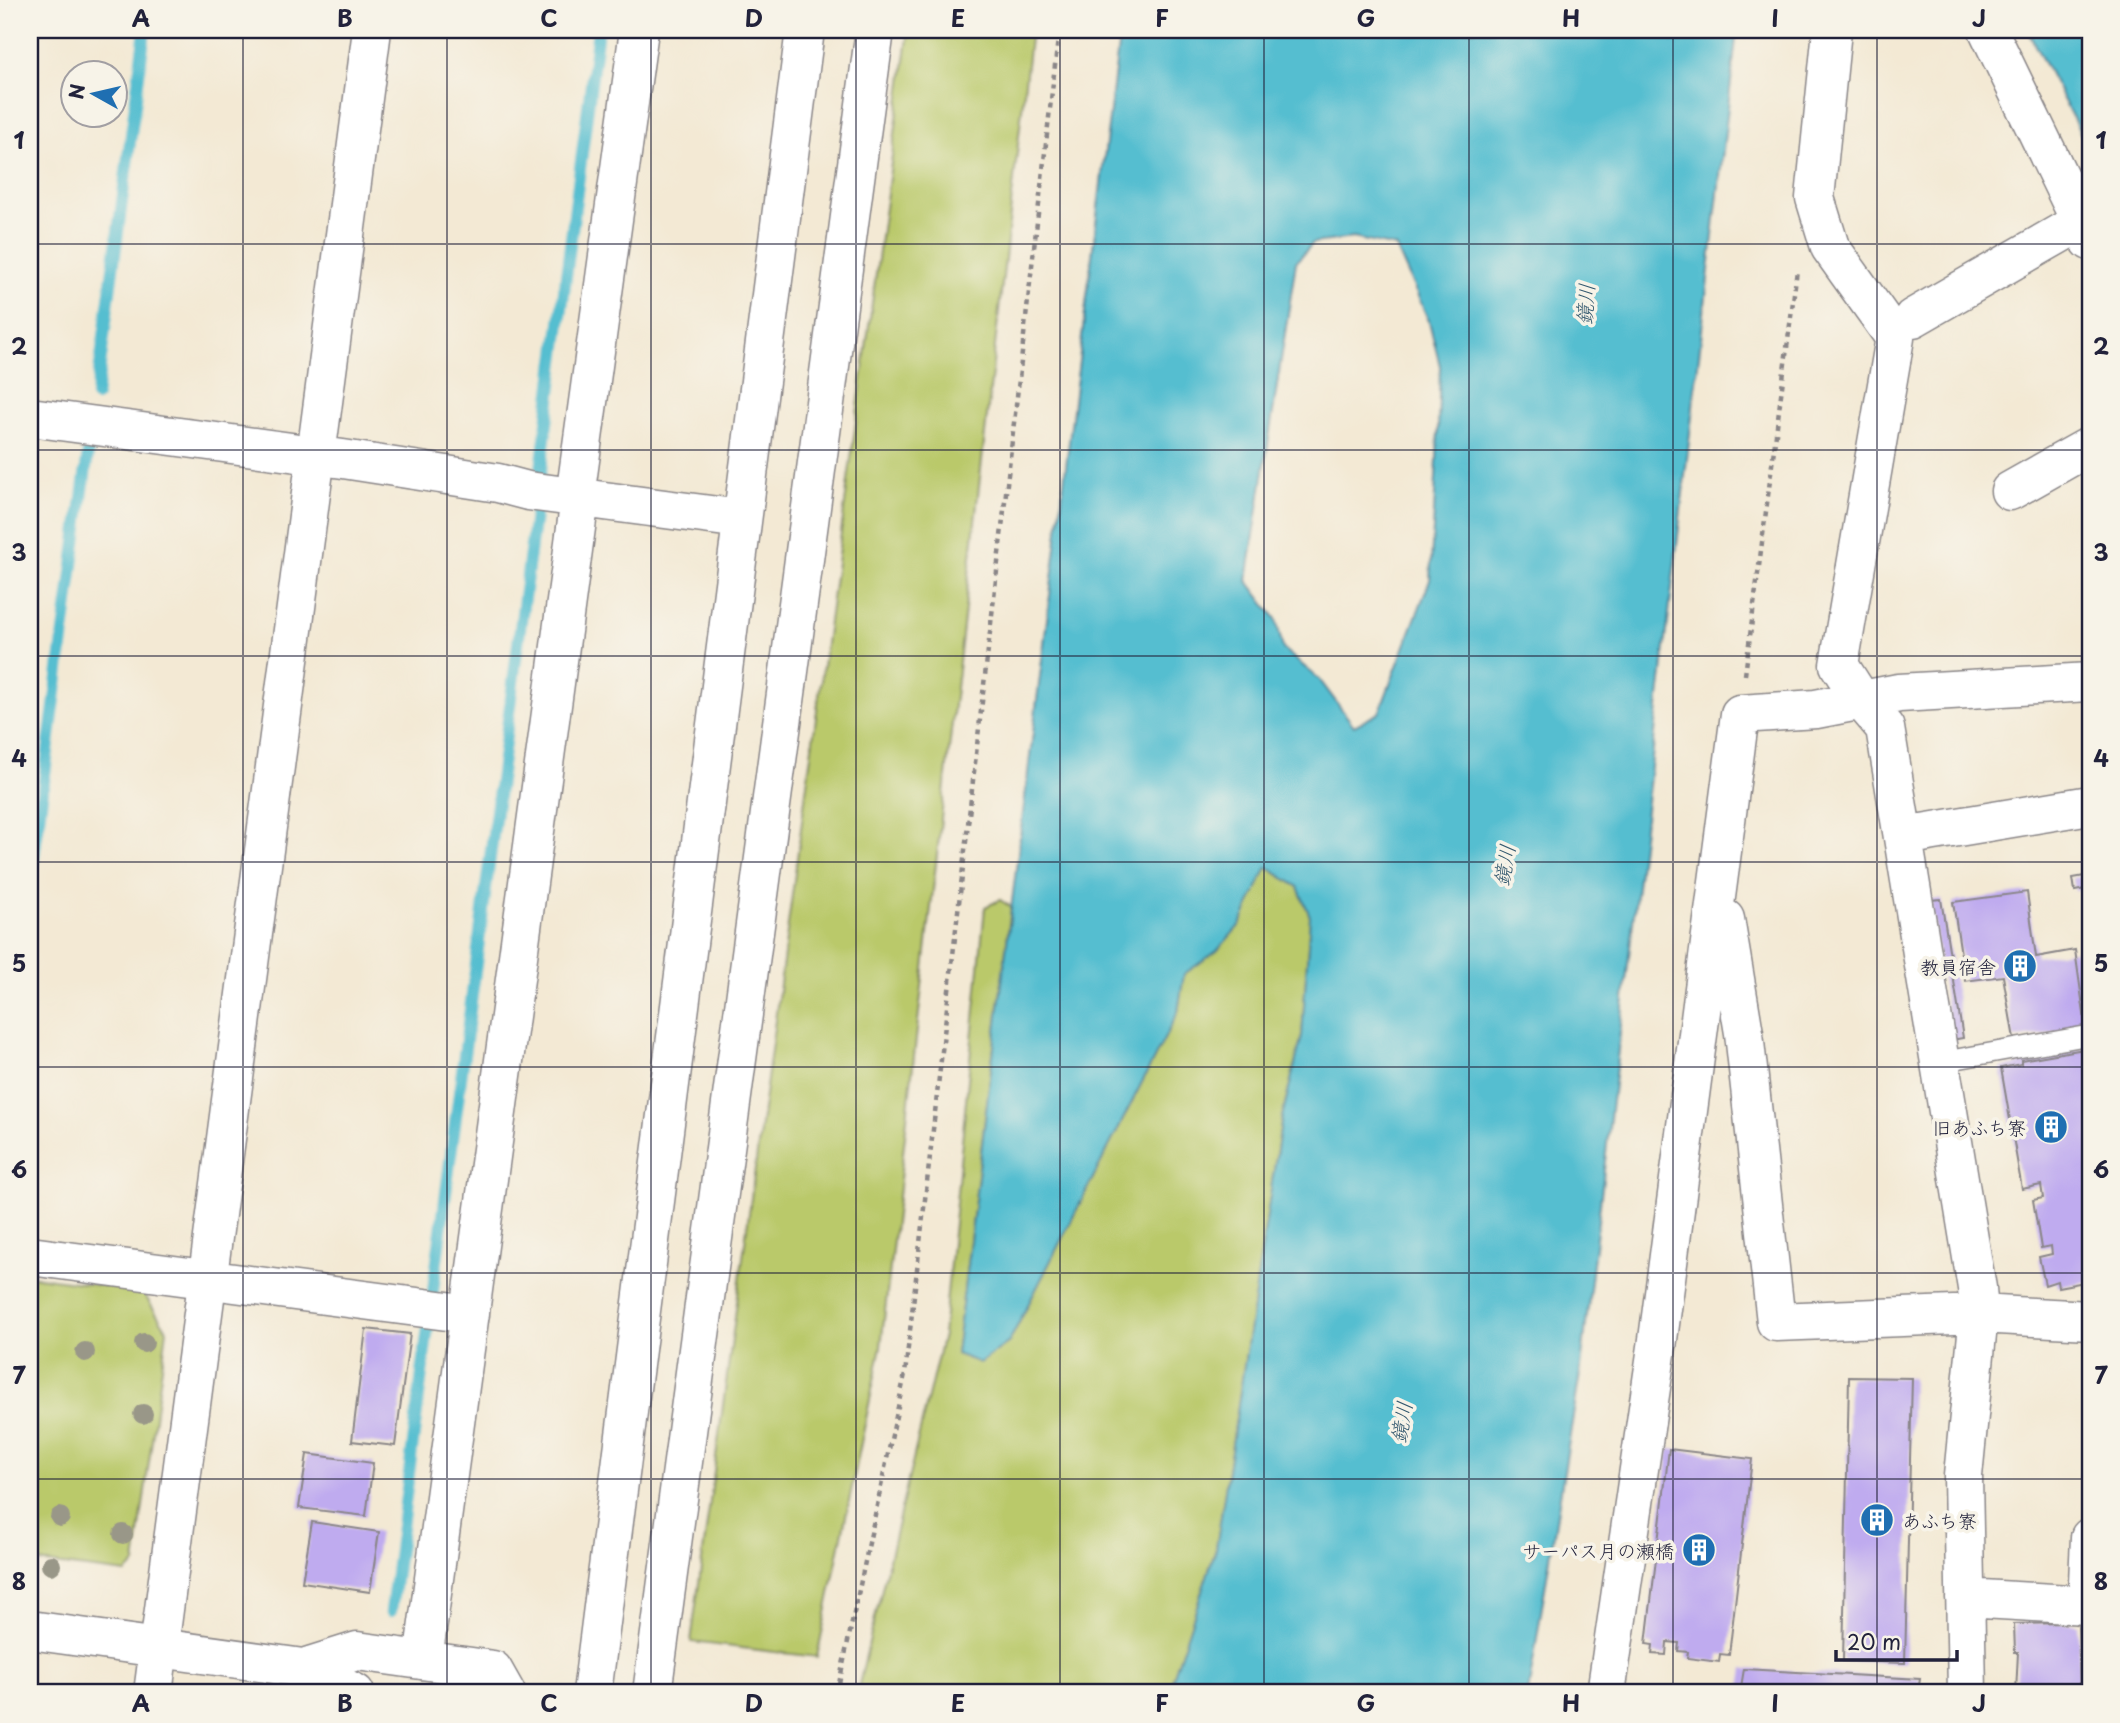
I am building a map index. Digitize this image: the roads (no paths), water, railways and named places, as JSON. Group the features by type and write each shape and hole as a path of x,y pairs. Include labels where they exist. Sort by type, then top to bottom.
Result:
{"street":[{"path":"153,1693 372,30"},
{"path":"423,1660 639,30"},
{"path":"592,1693 805,30"},
{"path":"652,1693 875,30"},
{"path":"1832,30 1815,198 1830,247 1895,338 1839,665 1862,701 1885,727 1979,1314 1963,1476 1967,1693"},
{"path":"1913,318 2085,231 1988,30"},
{"path":"30,417 314,455 577,498 741,519"},
{"path":"2010,491 2090,446"},
{"path":"1606,1693 1657,1347 1740,714 1816,709 1899,693 2090,682"},
{"path":"1904,836 2090,805"},
{"path":"1718,879 1744,1033 1776,1322 1979,1314 2090,1320"},
{"path":"30,1256 470,1314"},
{"path":"1965,1598 2087,1605 2090,1537"},
{"path":"30,1630 303,1668 355,1693"},
{"path":"303,1668 357,1651 493,1670 506,1693"}],"lane":[{"path":"1940,1062 2090,1035"}],"water":[{"name":"鏡川","path":"1120,30 1737,30 1581,1367 1528,1693 1168,1693 1216,1549 1282,1117 1302,1036 1310,916 1298,887 1267,867 1240,925 1217,951 1184,974 1178,1012 1009,1342 980,1363 956,1354","holes":["1353,238 1396,247 1429,321 1440,366 1430,580 1379,713 1354,726 1319,679 1283,649 1276,619 1247,580 1296,262 1313,243"]},
{"path":"2027,30 2090,30 2090,151"}],"waterway":[{"path":"96,396 145,30"},
{"path":"540,477 598,30"},
{"path":"30,886 88,453"},
{"path":"432,1299 536,507"},
{"path":"391,1611 429,1320"}],"place":[{"name":"教員宿舎","path":"2020,966"},
{"name":"旧あふち寮","path":"2051,1127"},
{"name":"あふち寮","path":"1877,1520"},
{"name":"サーパス月の瀬橋","path":"1699,1550"}]}
